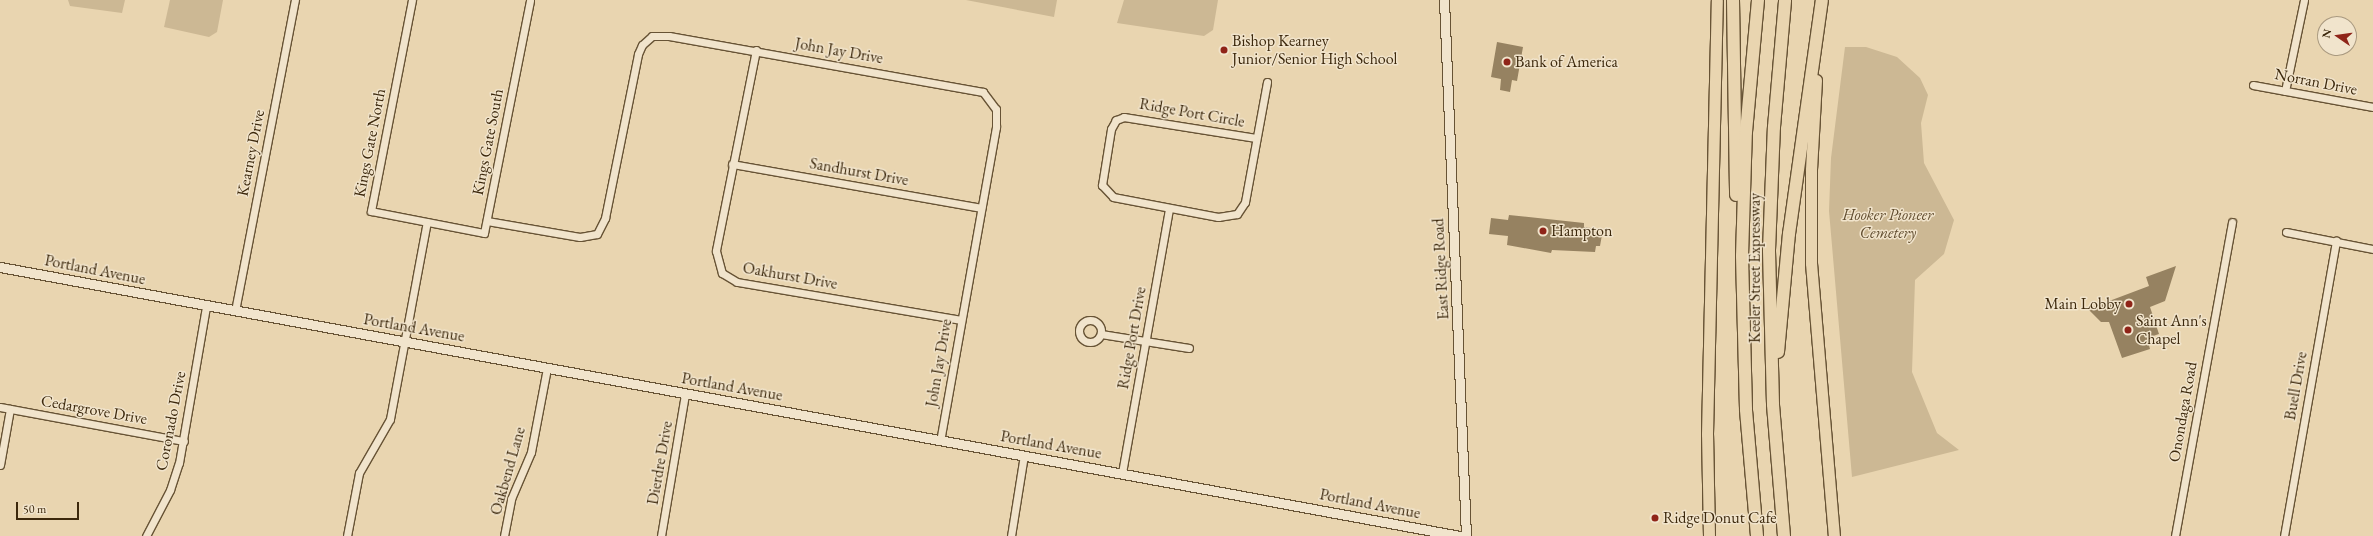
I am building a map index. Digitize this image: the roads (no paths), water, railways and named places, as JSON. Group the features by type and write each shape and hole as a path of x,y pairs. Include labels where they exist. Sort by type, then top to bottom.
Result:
{"highway":[{"path":"1734,0 1734,154 1742,301"},
{"name":"Keeler Street Expressway","path":"1756,536 1748,440 1742,301 1744,163 1758,0"},
{"name":"Keeler Street Expressway","path":"1784,536 1777,449 1769,242 1775,112 1785,0"},
{"path":"1777,449 1777,380 1785,268 1810,71 1822,0"}],"main road":[{"name":"East Ridge Road","path":"1444,0 1466,536"},
{"path":"1709,536 1707,427 1717,0"},
{"path":"1825,0 1814,110 1810,248 1834,536"},
{"name":"Portland Avenue","path":"0,267 1460,536"}],"street":[{"name":"Kearney Drive","path":"235,311 295,0"},
{"name":"Kings Gate North","path":"412,0 371,211 428,222"},
{"name":"Kings Gate South","path":"428,222 484,233 530,0"},
{"path":"2284,91 2304,0"},
{"name":"John Jay Drive","path":"487,221 580,237 597,234 605,218 642,45 647,39 660,35 756,50 969,88 989,96 997,117 940,440"},
{"name":"Oakhurst Drive","path":"756,50 732,164 716,251 718,267 729,279 961,320"},
{"path":"1256,138 1267,82"},
{"name":"Norran Drive","path":"2253,85 2373,107"},
{"name":"Ridge Port Circle","path":"1135,117 1256,138 1245,202 1237,214 1225,218 1169,208 1113,196 1104,190 1102,174 1111,129 1116,120 1135,117"},
{"name":"Sandhurst Drive","path":"732,164 981,208"},
{"name":"Ridge Port Drive","path":"1122,473 1169,208"},
{"path":"347,536 359,473 390,419 403,341 428,222"},
{"name":"Onondaga Road","path":"2175,536 2232,222"},
{"path":"2286,232 2373,249"},
{"name":"Buell Drive","path":"2284,536 2336,242"},
{"name":"Coronado Drive","path":"146,536 170,490 184,441 206,306"},
{"path":"1101,334 1189,348"},
{"name":"Oakbend Lane","path":"504,536 513,493 531,452 547,368"},
{"name":"Dierdre Drive","path":"661,536 685,394"},
{"name":"Cedargrove Drive","path":"0,407 184,441"},
{"path":"0,465 10,409"},
{"path":"1011,536 1024,456"}],"place":[{"name":"Bishop Kearney Junior/Senior High School","path":"1224,50"},
{"name":"Bank of America","path":"1507,62"},
{"name":"Hampton","path":"1543,231"},
{"name":"Main Lobby","path":"2129,304"},
{"name":"Saint Ann's Chapel","path":"2128,330"},
{"name":"Ridge Donut Cafe","path":"1655,518"}],"park label":[{"name":"Hooker Pioneer Cemetery","path":"1888,224"}]}
